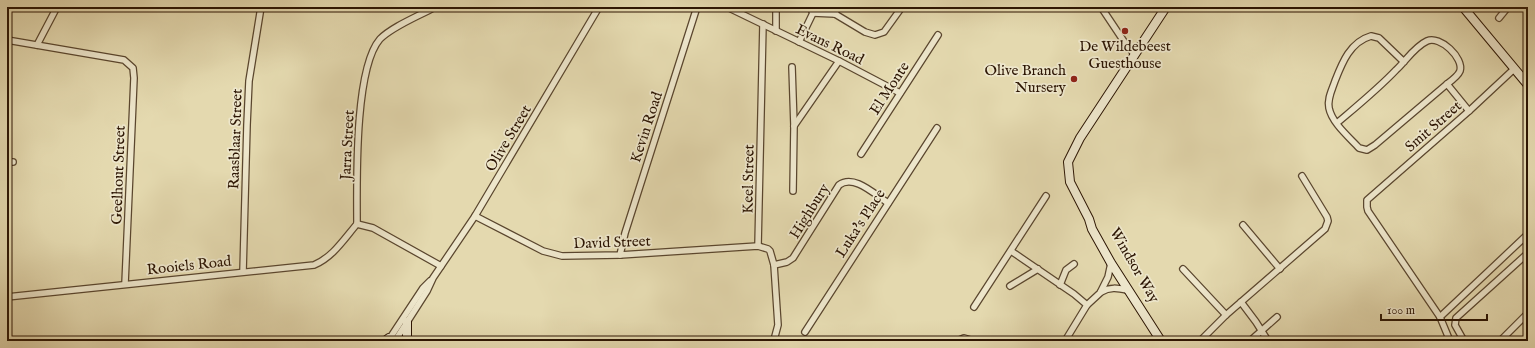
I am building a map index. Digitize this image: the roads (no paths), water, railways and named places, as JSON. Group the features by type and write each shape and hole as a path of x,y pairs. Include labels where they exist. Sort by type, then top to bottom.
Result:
{"street":[{"path":"7,40 37,45 57,7"},
{"name":"Raasblaar Street","path":"243,272 249,81 261,7"},
{"name":"Jarra Street","path":"357,224 357,170 361,102 370,59 377,44 385,35 428,9 435,7"},
{"name":"Olive Street","path":"389,340 407,322 427,291 433,278 475,216 599,7"},
{"name":"Kevin Road","path":"620,255 625,233 698,7"},
{"name":"Evans Road","path":"727,7 839,60 900,93"},
{"path":"776,7 776,31"},
{"path":"810,7 813,13"},
{"path":"835,14 837,7"},
{"path":"813,13 835,14 865,32 875,35 884,32 902,7"},
{"path":"1101,7 1135,55 1166,7"},
{"path":"1463,7 1528,86"},
{"path":"1498,18 1508,7"},
{"path":"799,42 813,13"},
{"name":"Keel Street","path":"758,246 763,24"},
{"name":"El Monte","path":"861,154 938,35"},
{"path":"1337,123 1396,70 1404,62 1413,51 1426,41 1436,40 1443,43 1458,59 1460,66 1458,74 1375,145 1367,150 1359,148 1337,123 1329,108 1330,94 1341,64 1352,49 1366,38 1375,36 1404,62"},
{"name":"Geelhout Street","path":"37,45 124,60 133,68 134,78 125,284"},
{"name":"Windsor Way","path":"1135,55 1080,138 1068,162 1070,182 1089,219 1092,229 1127,290 1145,318 1153,327"},
{"path":"794,126 839,60"},
{"path":"792,67 794,126 793,191"},
{"name":"Smit Street","path":"1440,317 1368,211 1367,200 1469,111 1514,69"},
{"path":"1447,84 1469,111"},
{"name":"Luka's Place","path":"805,332 937,128"},
{"path":"7,162 14,162"},
{"path":"1200,341 1226,315 1323,231 1328,221 1325,213 1302,176"},
{"name":"Highbury","path":"774,265 787,262 793,258 842,182 847,181 856,183 888,203"},
{"path":"974,307 1046,196"},
{"name":"David Street","path":"475,216 543,251 552,254 575,257 758,246"},
{"name":"Windsor Way","path":"1089,219 1097,227 1149,316 1161,341"},
{"path":"357,224 373,228 441,266"},
{"name":"Rooiels Road","path":"7,297 299,267 320,262 334,252 357,224"},
{"path":"1242,225 1280,269"},
{"path":"1450,341 1440,317 1528,234"},
{"path":"758,246 768,249 772,256 774,265 778,325 774,340"},
{"path":"1011,251 1088,306"},
{"path":"1464,341 1454,325 1456,318 1528,253"},
{"path":"1065,341 1088,306 1100,292 1108,277 1111,263"},
{"path":"1060,285 1066,270 1074,264"},
{"path":"1010,286 1038,269"},
{"path":"1183,269 1226,315"},
{"name":"Olive Street","path":"389,340 423,288 433,278"},
{"path":"1100,292 1109,288 1127,290"},
{"path":"1241,302 1262,330 1268,341"},
{"path":"1500,341 1528,313"},
{"path":"1250,341 1277,317"},
{"path":"407,322 407,341"},
{"path":"957,341 964,338 974,341"}],"place":[{"name":"De Wildebeest Guesthouse","path":"1125,31"},
{"name":"Olive Branch Nursery","path":"1074,79"}]}
